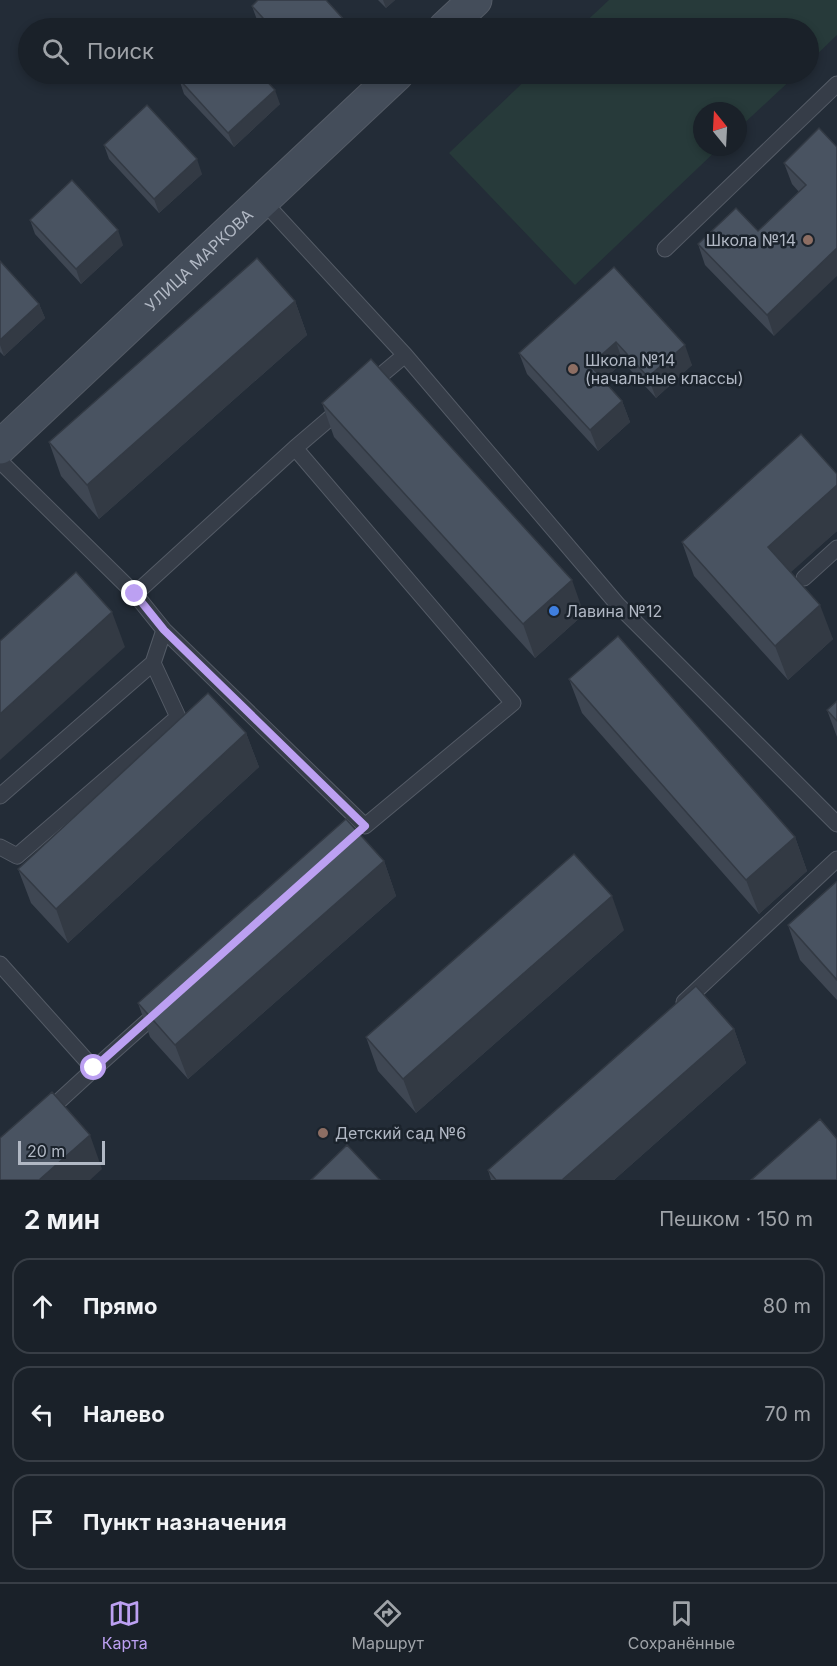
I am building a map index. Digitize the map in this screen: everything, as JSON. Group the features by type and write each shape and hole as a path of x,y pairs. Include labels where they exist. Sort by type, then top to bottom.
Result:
{"main road":[{"path":"456,18 475,0"},
{"name":"УЛИЦА МАРКОВА","path":"0,447 386,84"}],"lane":[{"path":"665,249 837,84"},
{"path":"263,201 405,355 618,605 837,824"},
{"path":"135,594 295,448 405,355"},
{"path":"295,448 513,703 350,840"},
{"path":"0,461 135,594 164,630 365,826"},
{"path":"804,578 837,548"},
{"path":"0,796 153,663 164,630"},
{"path":"0,847 17,856 178,717 153,663"},
{"path":"674,1011 837,859"},
{"path":"0,964 94,1068"},
{"path":"34,1124 174,997"}],"shaded area":[{"path":"609,0 837,0 837,35 819,52 819,18 590,18"},
{"path":"521,84 786,84 747,121 747,102 693,102 693,156 711,156 575,285 449,153"}],"building":[{"path":"258,0 326,0 342,18 263,18 252,6"},
{"path":"184,84 269,84 275,90 228,133"},
{"path":"147,105 197,159 154,199 104,145"},
{"name":"Школа №14","path":"819,128 837,147 837,248 767,315 698,244 736,208 758,231 806,185 784,163"},
{"path":"72,180 118,230 76,269 30,220"},
{"path":"257,258 295,301 87,485 49,442"},
{"path":"0,261 39,304 0,340"},
{"name":"Школа №14 (начальные классы)","path":"614,267 685,345 648,377 616,342 590,365 622,401 590,430 519,353"},
{"path":"371,359 572,580 523,624 322,403"},
{"path":"801,434 837,474 837,485 768,547 820,605 775,646 682,542"},
{"path":"76,572 112,612 0,714 0,641"},
{"path":"618,636 795,837 746,880 569,679"},
{"path":"208,693 246,733 56,909 18,869"},
{"path":"837,701 837,721 827,710"},
{"path":"346,819 384,861 175,1045 138,1003"},
{"path":"574,854 612,896 403,1079 366,1037"},
{"path":"837,882 837,980 788,925"},
{"path":"696,986 734,1029 562,1180 496,1180 488,1170"},
{"path":"52,1092 90,1135 39,1180 0,1180 0,1138"},
{"path":"820,1119 837,1139 837,1180 751,1180"},
{"path":"347,1145 380,1180 311,1180"}],"place":[{"name":"Школа №14","path":"808,240"},
{"name":"Школа №14 (начальные классы)","path":"573,369"},
{"name":"Лавина №12","path":"554,611"},
{"name":"Детский сад №6","path":"323,1133"}],"route":[{"path":"94,1068 365,826 164,630 135,594"}]}
